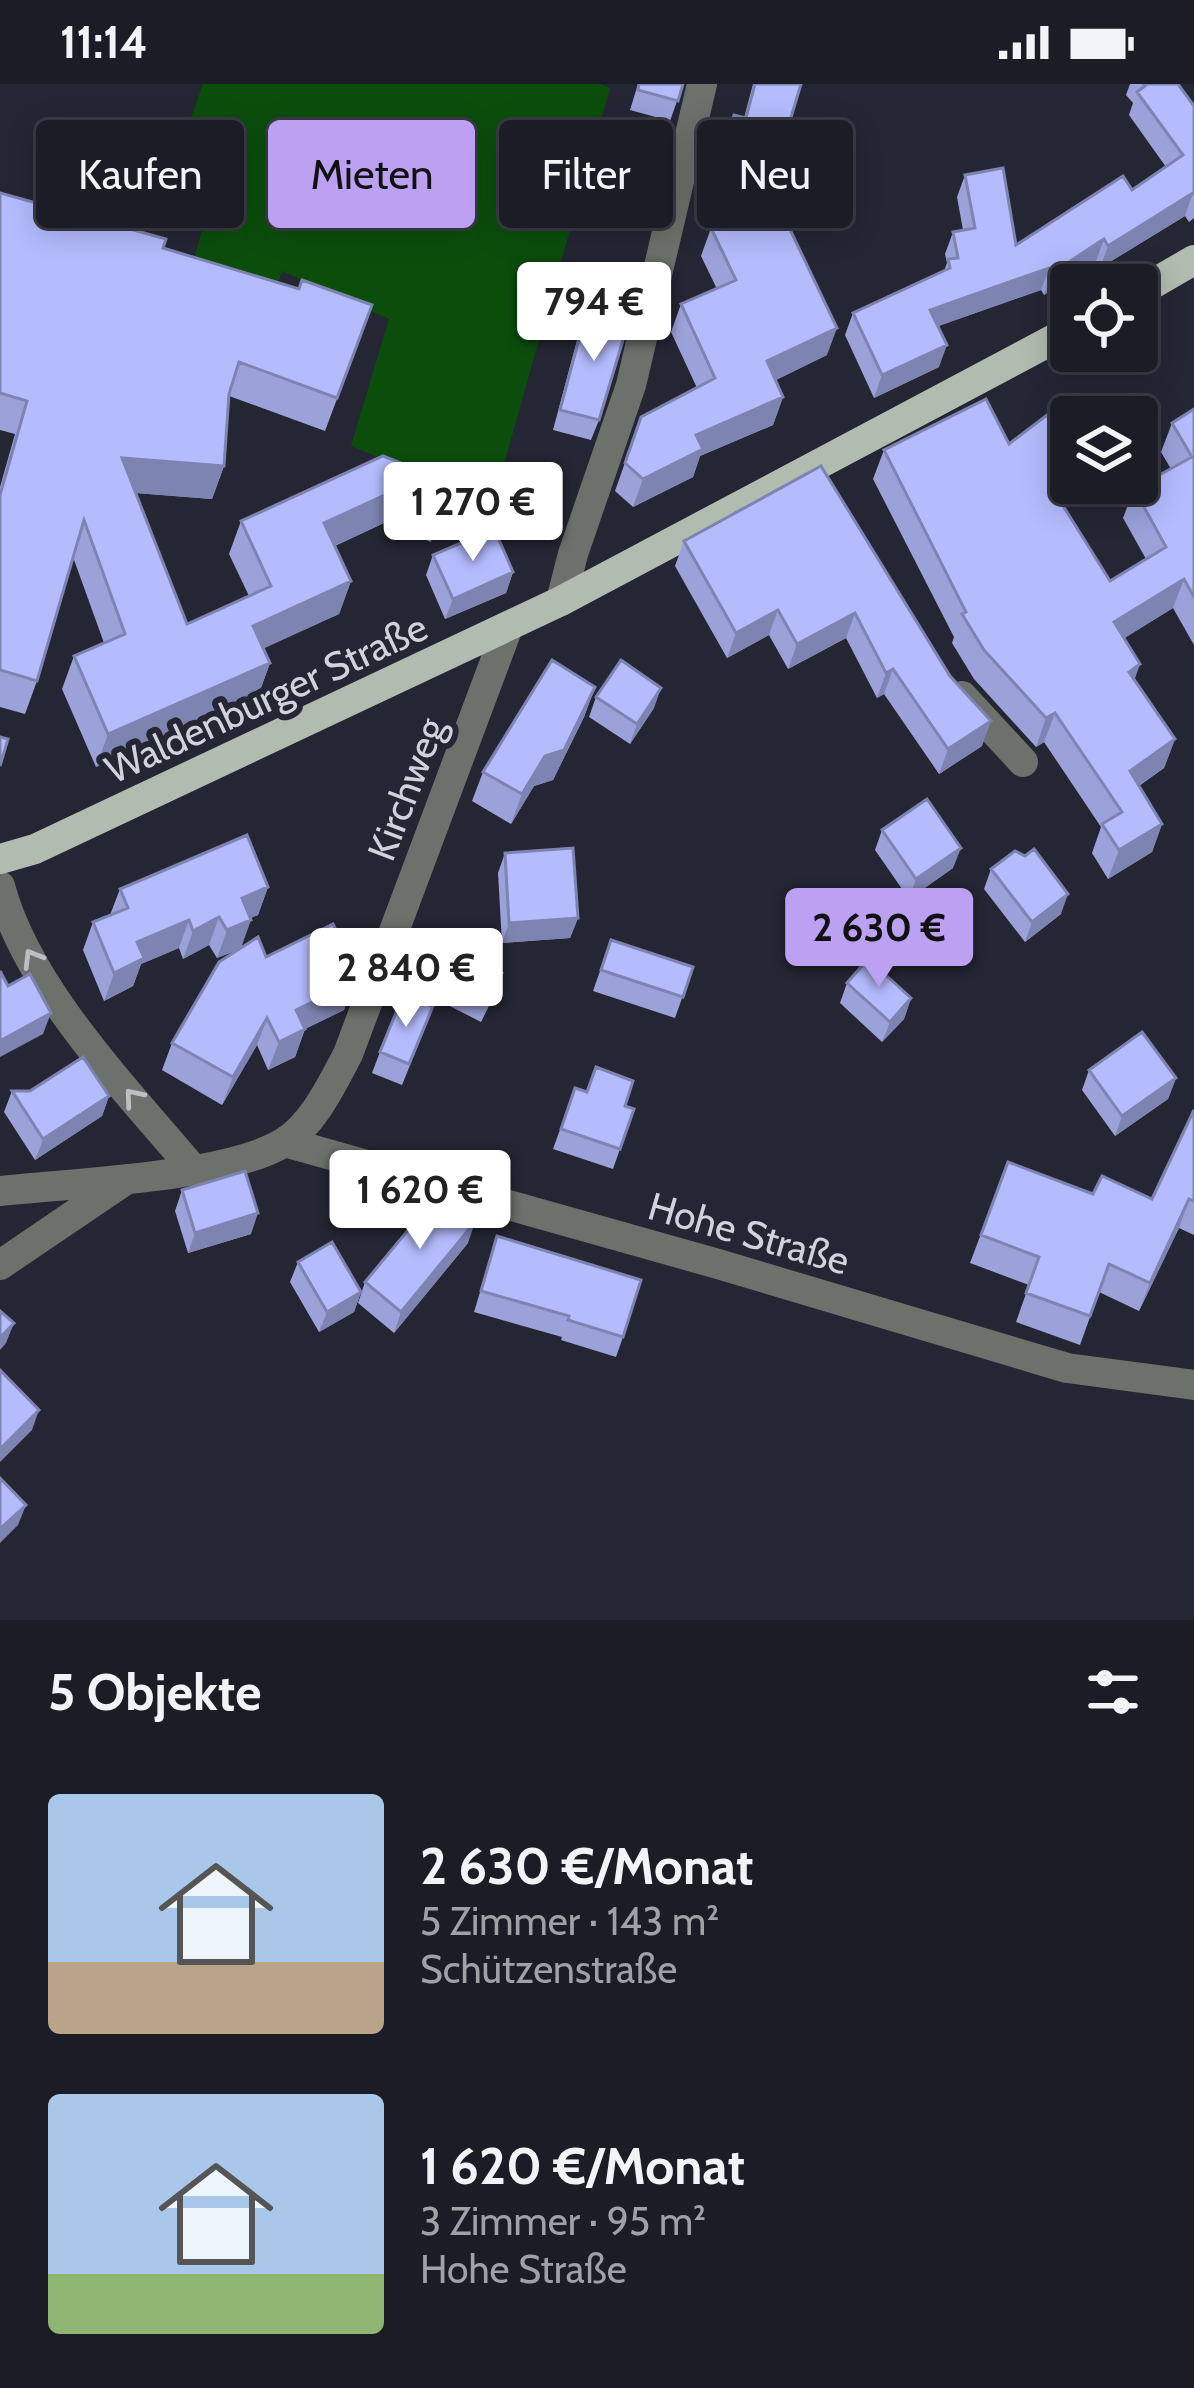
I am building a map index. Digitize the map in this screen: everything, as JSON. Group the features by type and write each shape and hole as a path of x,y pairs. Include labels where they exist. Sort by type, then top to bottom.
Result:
{"main road":[{"path":"1158,280 1194,260"},
{"name":"Waldenburger Straße","path":"0,859 54,841 826,476 1050,343"}],"street":[{"path":"561,601 631,385 703,84"},
{"name":"Kirchweg","path":"0,1191 229,1163 285,1142 322,1102 348,1054 508,627"},
{"path":"945,670 958,691 1023,762"},
{"path":"0,886 8,919 74,1026 192,1168"},
{"name":"Hohe Straße","path":"285,1142 1067,1368 1194,1385"},
{"path":"0,1265 130,1177"}],"green space":[{"path":"203,84 600,84 610,88 601,120 499,120 499,228 571,228 493,503 351,446 389,319 282,271 267,312 188,282 202,228 244,228 244,120 190,120"}],"building":[{"path":"639,84 683,84 678,101 638,90"},
{"path":"755,84 801,84 790,120 733,120 734,115 746,118"},
{"path":"1178,84 1194,106 1194,195 1108,246 1104,239 1066,264 1050,264 1050,270 930,310 947,345 882,375 853,313 950,268 948,259 958,258 953,232 975,228 965,175 1003,168 1016,245 1123,176 1132,190 1183,155 1137,92 1145,86"},
{"path":"0,193 36,203 36,228 126,228 166,239 163,248 299,289 302,280 372,305 337,398 239,362 229,394 224,466 122,458 187,624 271,586 241,521 383,456 452,483 443,509 396,490 324,523 351,581 253,626 270,663 108,734 74,656 125,634 84,520 37,681 0,670 0,495 27,401 0,393"},
{"path":"711,228 789,228 837,328 767,361 783,397 696,435 703,449 643,479 625,463 641,417 715,378 681,304 736,280"},
{"path":"587,309 629,320 599,420 560,410"},
{"path":"986,399 1009,444 1047,415 1050,504 1062,504 1110,581 1166,547 1142,504 1158,504 1158,476 1192,457 1172,423 1194,409 1194,597 1184,579 1114,622 1140,664 1129,672 1175,739 1130,771 1162,824 1119,850 1102,824 1122,812 1055,713 1046,718 984,650 884,450"},
{"path":"821,466 950,676 991,721 948,749 893,669 886,673 855,613 797,644 778,610 736,633 684,541"},
{"path":"484,533 496,533 513,572 453,599 433,555"},
{"path":"552,660 595,687 564,750 545,756 522,794 483,772"},
{"path":"621,660 661,688 637,724 596,697"},
{"path":"0,737 8,739 0,766"},
{"path":"927,799 961,848 916,879 882,830"},
{"path":"247,835 268,887 242,898 251,920 227,930 219,917 193,931 189,920 137,942 144,958 114,973 93,922 128,908 120,889"},
{"path":"573,848 578,918 509,923 505,853"},
{"path":"1034,849 1068,894 1032,922 991,869 1015,851 1025,856"},
{"path":"333,924 357,973 354,982 296,1010 305,1029 279,1042 267,1018 233,1077 172,1043 219,962 258,937 266,957"},
{"path":"611,940 693,967 683,997 601,970"},
{"path":"456,950 502,973 489,1001 441,978"},
{"path":"868,959 911,998 890,1022 847,983"},
{"path":"0,971 8,986 30,974 51,1013 0,1041"},
{"path":"402,998 433,1006 409,1064 380,1052"},
{"path":"1142,1032 1176,1078 1122,1116 1089,1070"},
{"path":"83,1057 109,1096 43,1139 12,1091 30,1091"},
{"path":"596,1067 633,1081 625,1106 634,1109 620,1149 561,1129 575,1088 587,1092"},
{"path":"1194,1110 1194,1201 1189,1199 1150,1283 1109,1264 1090,1316 1026,1293 1039,1257 981,1235 1008,1162 1093,1194 1102,1176 1152,1199"},
{"path":"245,1171 258,1213 195,1233 182,1190"},
{"path":"439,1193 475,1222 401,1312 365,1282"},
{"path":"497,1236 641,1280 623,1337 481,1291"},
{"path":"332,1242 361,1292 327,1312 298,1262"},
{"path":"0,1311 14,1323 0,1338"},
{"path":"0,1370 39,1410 0,1449"},
{"path":"0,1478 26,1505 0,1529"}]}
